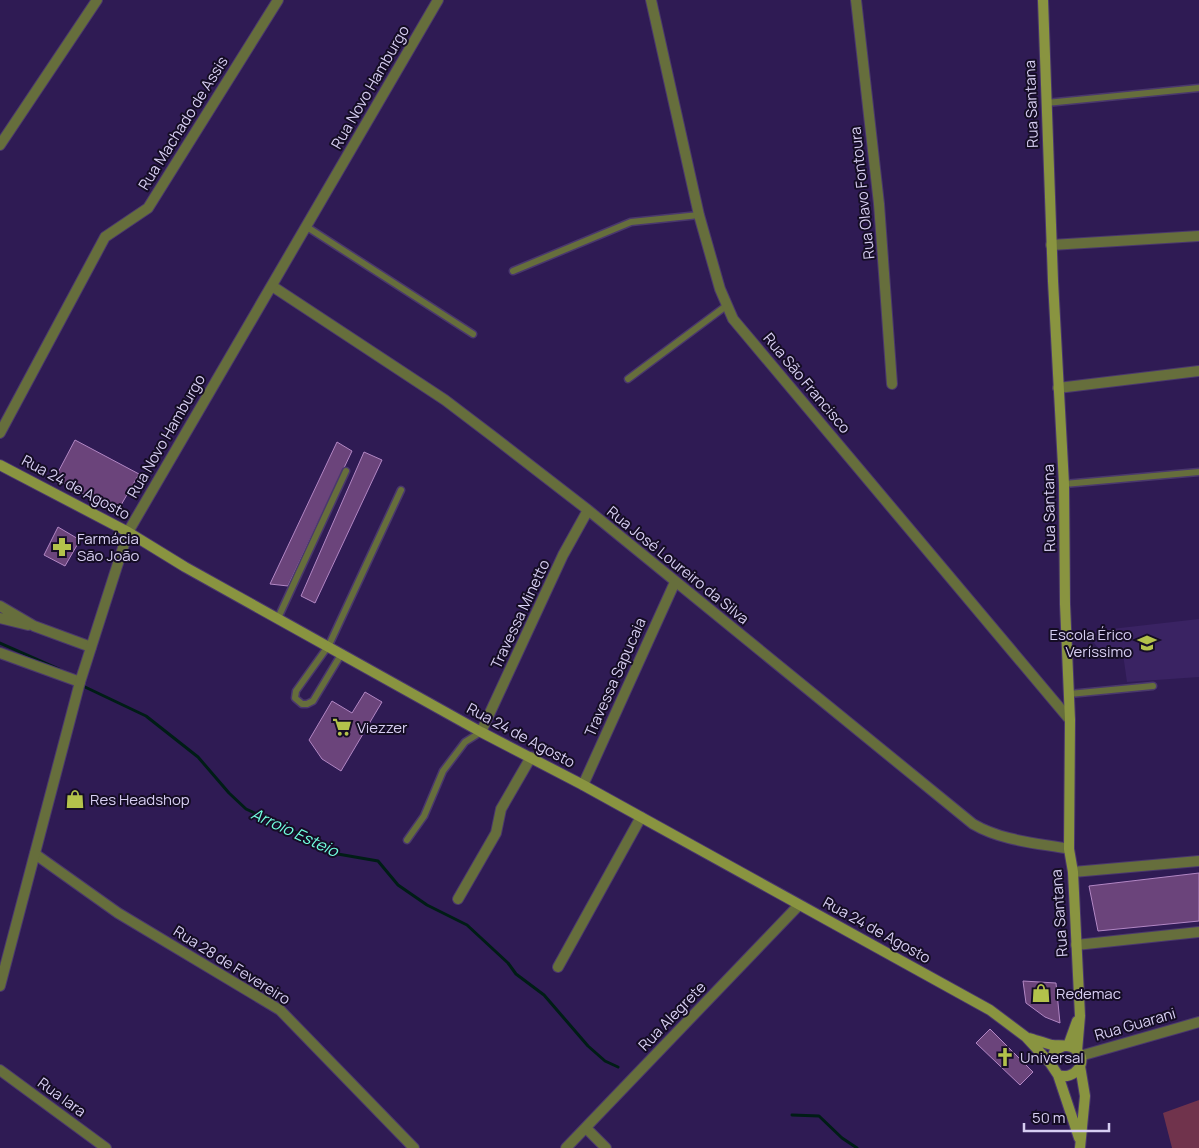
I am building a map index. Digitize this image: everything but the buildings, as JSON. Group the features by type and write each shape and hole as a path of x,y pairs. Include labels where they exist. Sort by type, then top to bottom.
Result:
{"main road":[{"name":"Rua Santana","path":"1043,0 1058,388 1064,484 1070,720 1069,849 1080,1016 1074,1053"},
{"name":"Rua 24 de Agosto","path":"0,465 128,532 186,567 482,732 583,785 990,1010 1026,1037 1050,1063"},
{"name":"Rua 24 de Agosto","path":"1026,1037 1074,1053"},
{"path":"1074,1053 1055,1050 1050,1063 1058,1075 1080,1145"},
{"path":"1058,1075 1069,1077 1078,1071 1074,1053"},
{"path":"1074,1053 1085,1096 1080,1145"}],"street":[{"name":"Rua Machado de Assis","path":"0,433 104,237 148,208 278,0"},
{"name":"Rua Novo Hamburgo","path":"0,986 80,682 128,532 438,0"},
{"name":"Rua São Francisco","path":"651,0 700,215 726,306 733,319 1070,720"},
{"name":"Rua Olavo Fontoura","path":"856,0 879,204 892,384"},
{"path":"0,145 94,1"},
{"path":"1052,245 1199,236"},
{"name":"Rua José Loureiro da Silva","path":"272,286 445,400 588,510 973,824 987,832 1007,838 1069,849"},
{"path":"1058,388 1199,371"},
{"name":"Travessa Minetto","path":"482,732 563,556 588,510"},
{"name":"Travessa Sapucaia","path":"583,785 675,582"},
{"path":"0,606 34,626"},
{"path":"0,618 34,626 91,647"},
{"path":"0,652 80,682"},
{"path":"458,899 496,833 501,809 531,757"},
{"path":"558,968 640,817"},
{"name":"Rua 28 de Fevereiro","path":"35,854 118,913 280,1010 414,1148"},
{"path":"1072,872 1199,861"},
{"name":"Rua Alegrete","path":"566,1148 799,904"},
{"path":"1076,945 1199,932"},
{"name":"Rua Guarani","path":"1074,1053 1199,1022"},
{"name":"Rua Iara","path":"0,1070 106,1148"},
{"path":"586,1128 606,1148"}],"lane":[{"path":"1046,103 1199,88"},
{"path":"513,271 631,222 700,215"},
{"path":"307,226 473,334"},
{"path":"628,379 726,306"},
{"path":"278,618 346,470"},
{"path":"1064,484 1199,472"},
{"path":"342,653 313,701 307,704 298,701 295,698 296,691 329,645 401,490"},
{"path":"1068,694 1152,686"},
{"path":"407,840 424,816 444,771 464,742 482,732"}],"shaded area":[{"name":"Escola Érico Veríssimo","path":"1199,619 1199,677 1127,682 1123,654 1104,655 1085,632"},
{"path":"1199,1100 1199,1148 1172,1148 1163,1113"}],"waterway":[{"name":"Arroio Esteio","path":"0,643 59,669"},
{"name":"Arroio Esteio","path":"85,687 146,716 198,757 229,793 246,809 297,833 332,853 378,861 398,885 427,905 467,925 508,963 516,974 544,995 588,1046 605,1061 618,1067"},
{"name":"Arroio Esteio","path":"792,1115 819,1116 842,1138 857,1148"}],"place":[{"name":"Farmácia São João","path":"62,547"},
{"name":"Escola Érico Veríssimo","path":"1147,643"},
{"name":"Viezzer","path":"342,727"},
{"name":"Res Headshop","path":"75,799"},
{"name":"Redemac","path":"1041,993"},
{"name":"Universal","path":"1005,1057"}]}
